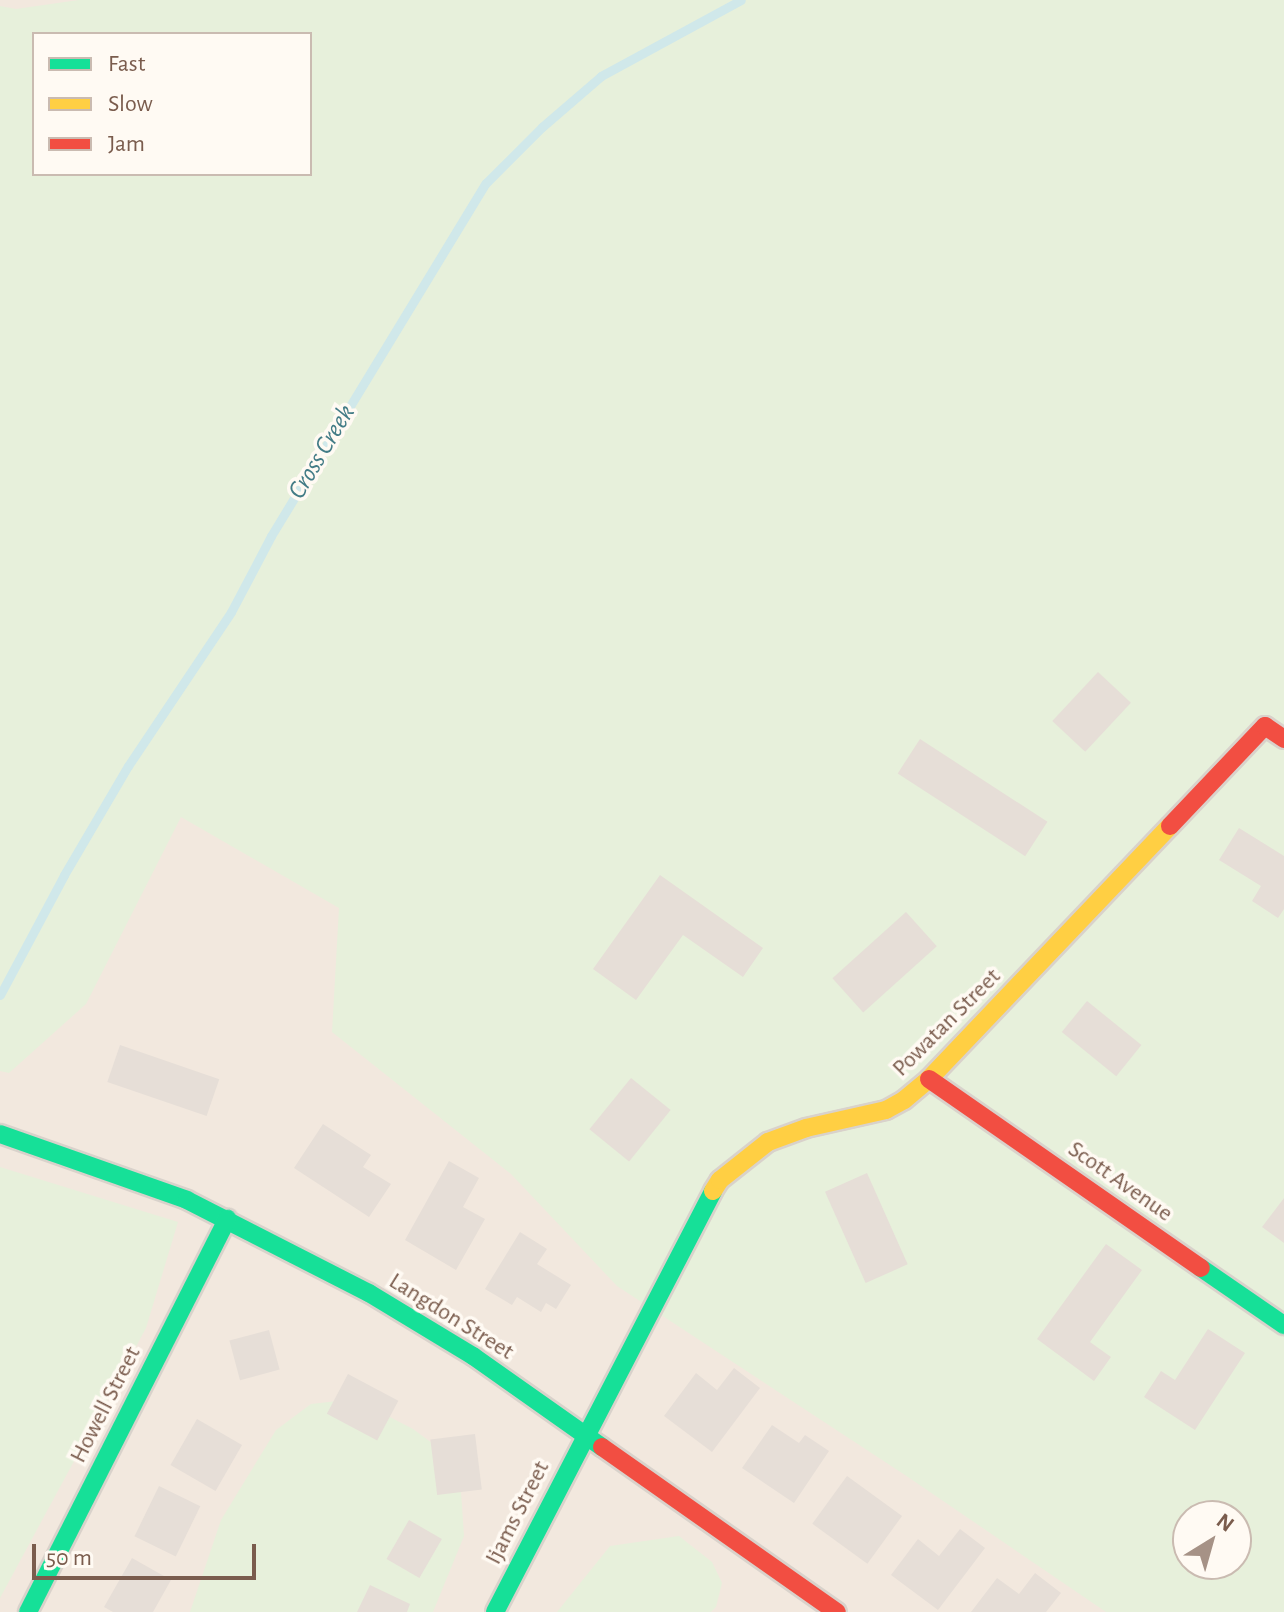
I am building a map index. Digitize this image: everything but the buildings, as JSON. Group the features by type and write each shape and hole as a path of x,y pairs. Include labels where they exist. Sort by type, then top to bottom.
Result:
{"street":[{"name":"Powatan Street","path":"584,1436 698,1214 720,1180 768,1142 806,1128 886,1110 904,1100 929,1079 1265,726 1284,739"},
{"name":"Scott Avenue","path":"929,1079 1284,1325"},
{"name":"Langdon Street","path":"0,1134 187,1200 369,1293 434,1333 837,1612"},
{"name":"Howell Street","path":"28,1612 227,1219"},
{"name":"Ijams Street","path":"495,1612 584,1436"}],"shaded area":[{"path":"0,0 345,0 32,32 3,172 1129,920 1284,1612 0,1612"}],"green space":[{"path":"79,0 1284,0 1284,1612 1106,1612 905,1475 617,1286 511,1174 332,1032 339,908 181,817 86,1004 9,1073 0,1071 0,6 16,9"},
{"path":"0,1167 178,1222 146,1328 0,1598"},
{"path":"355,1399 413,1429 459,1463 464,1536 433,1612 190,1612 221,1520 276,1430 311,1404"},
{"path":"679,1536 712,1562 722,1583 716,1607 711,1612 557,1612 610,1546"}],"waterway":[{"name":"Cross Creek","path":"0,995 64,875 128,766 231,612 271,536 486,183 542,127 601,76 741,0"}],"traffic: fast":[{"path":"0,1134 187,1200 369,1293 473,1356 602,1447"},
{"path":"495,1612 713,1191"},
{"path":"28,1612 227,1219"},
{"path":"1201,1268 1284,1325"}],"traffic: slow":[{"path":"713,1191 720,1180 768,1142 806,1128 886,1110 904,1100 929,1079 1170,826"}],"traffic: jam":[{"path":"1170,826 1265,726 1284,739"},
{"path":"929,1079 1201,1268"},
{"path":"602,1447 837,1612"}]}
